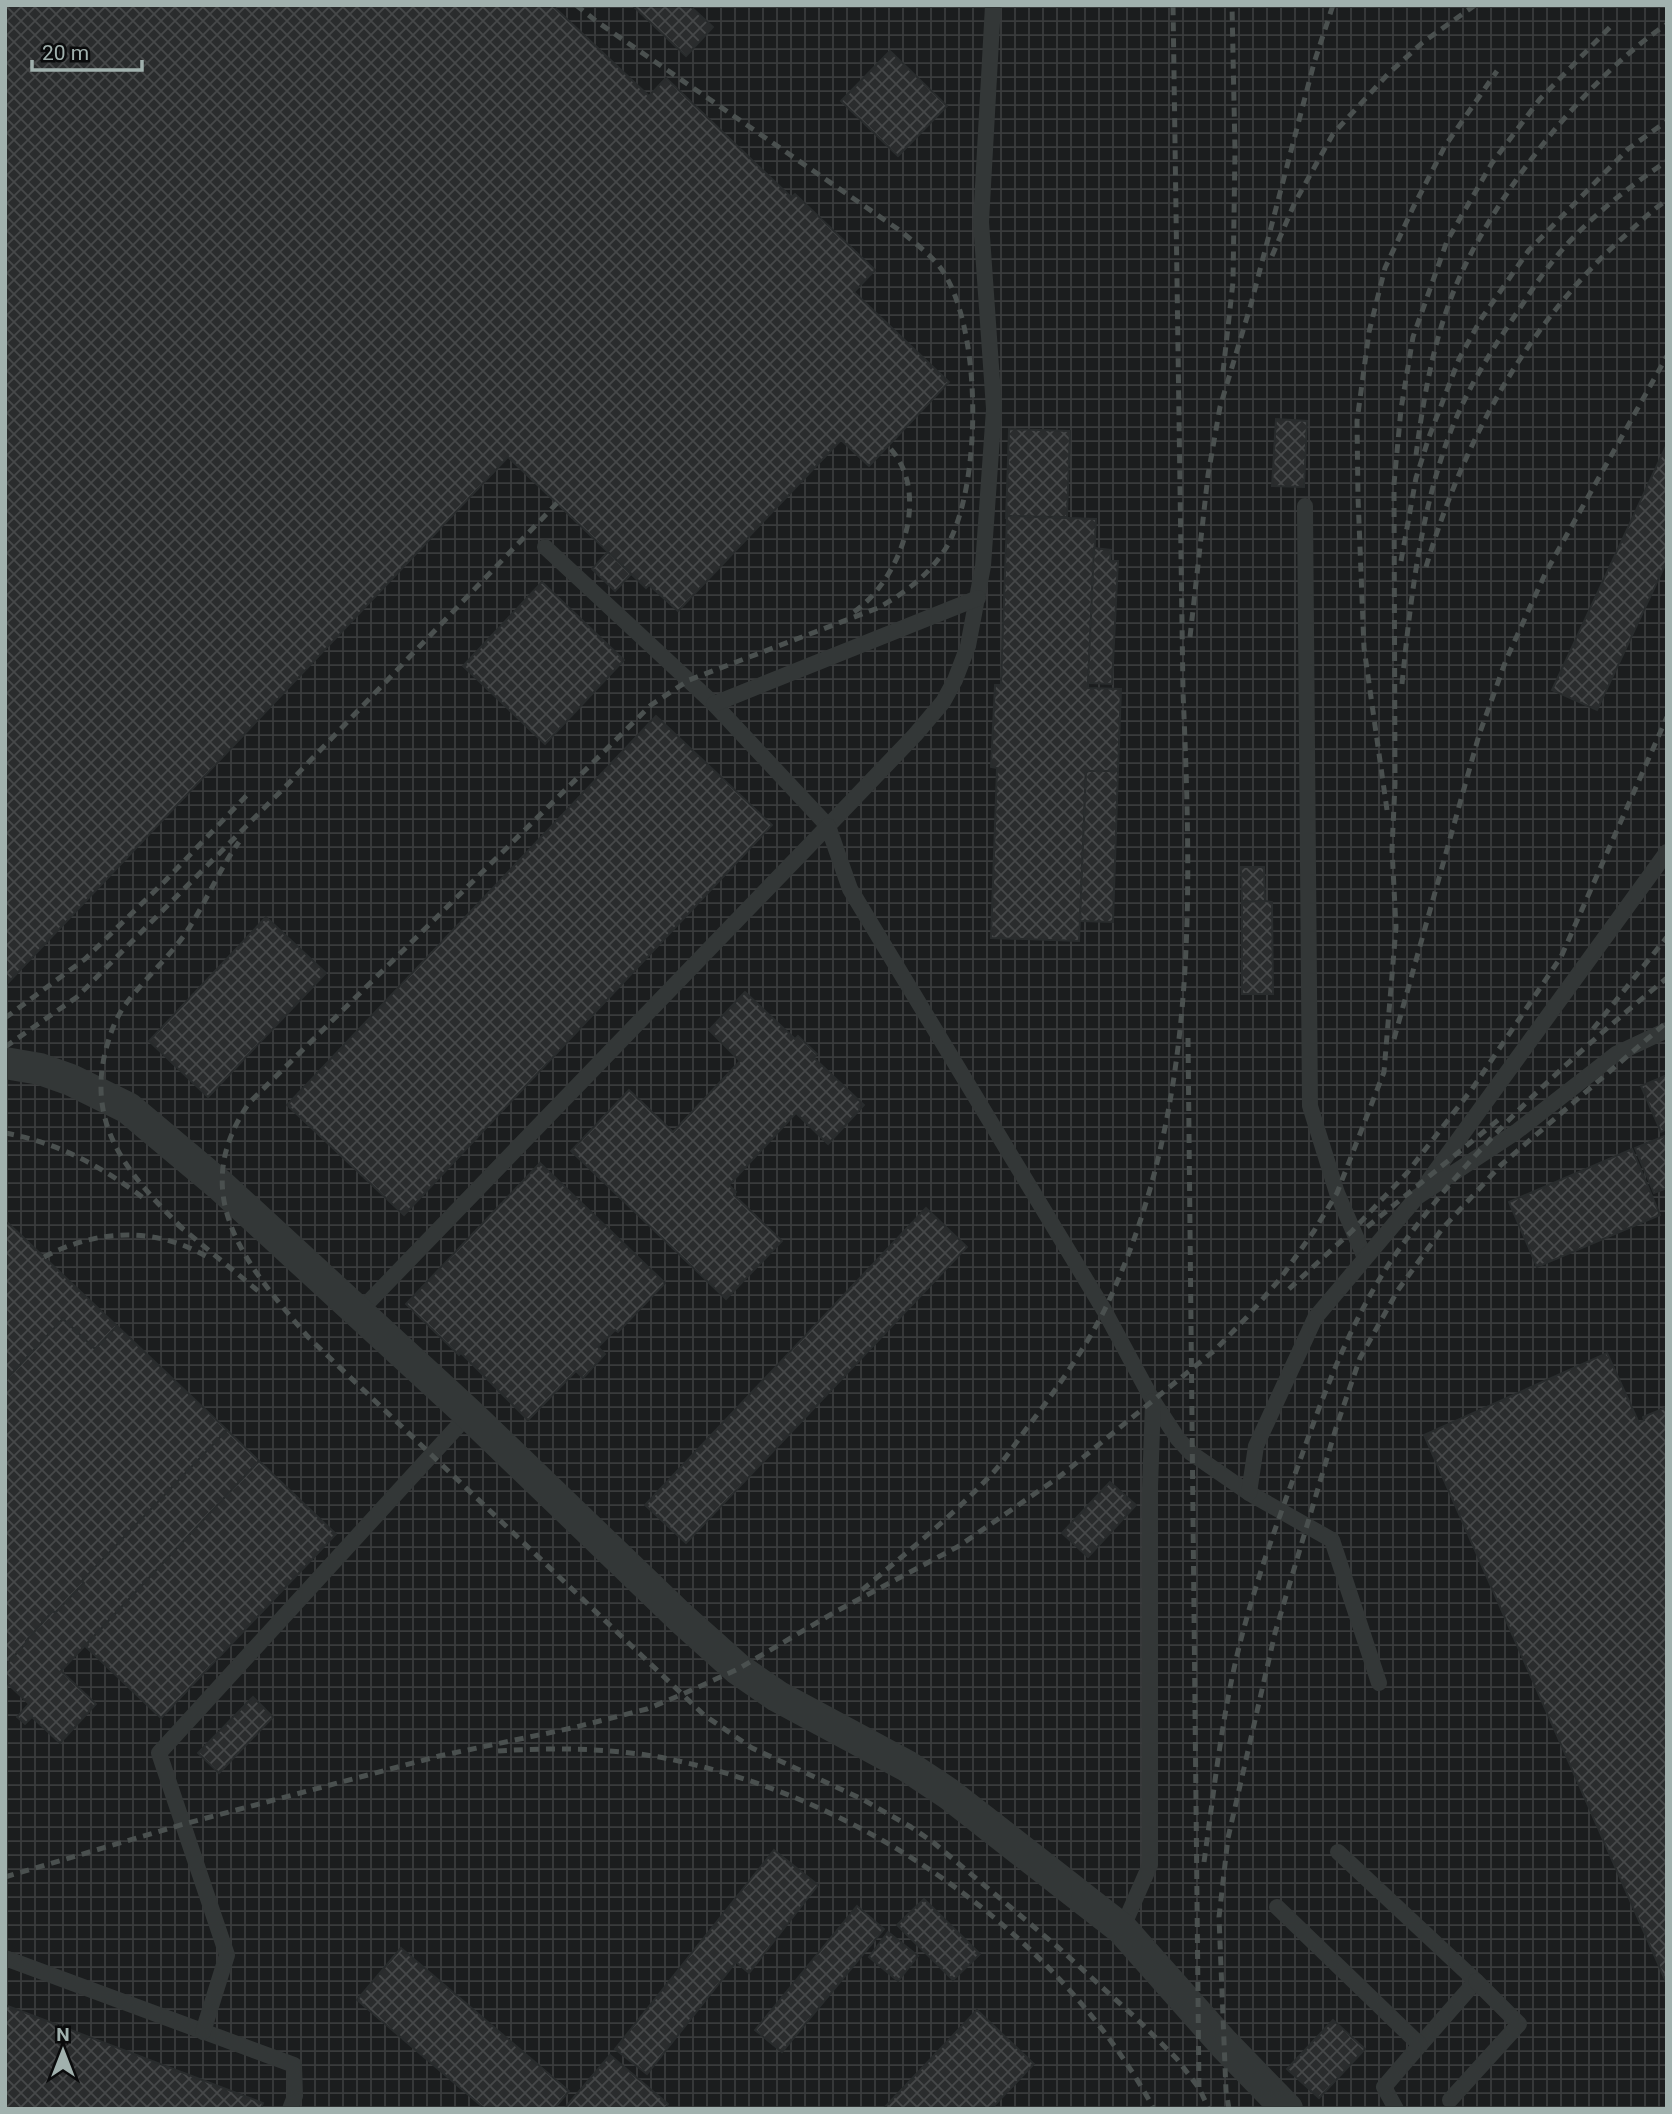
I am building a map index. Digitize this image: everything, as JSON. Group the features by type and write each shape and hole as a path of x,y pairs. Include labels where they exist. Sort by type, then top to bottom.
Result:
{"street":[{"path":"5,1063 40,1069 71,1080 128,1108 221,1186 469,1414 680,1617 738,1669 777,1696 907,1766 939,1787 1122,1929 1224,2045 1287,2109"}],"lane":[{"path":"358,1313 915,735 943,702 955,680 968,646 984,566 994,409 981,222 993,5"},
{"path":"1305,506 1310,1106 1337,1193 1365,1258"},
{"path":"545,547 713,704 828,826 850,889 1104,1310 1153,1401 1178,1439 1191,1453 1249,1493 1332,1540 1379,1684"},
{"path":"713,704 978,597"},
{"path":"1249,1493 1256,1446 1315,1318 1417,1197 1667,852"},
{"path":"1417,1197 1516,1132 1616,1054 1667,1030"},
{"path":"1122,1929 1150,1865 1150,1488 1153,1401"},
{"path":"203,2032 227,1955 159,1753 469,1414"},
{"path":"1338,1852 1520,2024 1450,2100"},
{"path":"1277,1907 1420,2045"},
{"path":"5,1958 293,2065 295,2096 290,2109"},
{"path":"1396,2109 1384,2087 1476,1981"}],"shaded area":[{"path":"5,5 1667,5 1667,2109 5,2109"}],"building":[{"path":"5,5 552,5 649,96 666,78 791,197 795,194 875,270 854,292 949,382 869,466 841,440 678,611 649,585 646,588 508,457 5,986"},
{"path":"632,5 689,5 713,27 686,56"},
{"path":"890,51 947,106 898,156 841,101"},
{"path":"1276,419 1307,421 1304,487 1272,486"},
{"path":"1009,429 1070,431 1067,517 1007,516 1006,519"},
{"path":"1667,444 1667,561 1597,710 1552,690"},
{"path":"1007,516 1096,519 1088,688 1121,689 1118,771 1086,771 1079,941 991,938 997,768 991,767 995,685 1001,685"},
{"path":"1094,548 1111,550 1110,561 1118,561 1112,684 1088,683"},
{"path":"608,552 631,574 615,591 592,569"},
{"path":"542,582 624,660 545,744 463,666"},
{"path":"656,716 772,825 404,1215 287,1105"},
{"path":"1086,771 1118,771 1113,922 1080,921"},
{"path":"1241,867 1264,867 1265,901 1242,902"},
{"path":"1242,902 1272,902 1273,994 1242,994"},
{"path":"266,917 326,973 208,1097 149,1041"},
{"path":"745,992 795,1039 798,1036 817,1054 814,1058 864,1105 828,1144 796,1113 729,1185 736,1192 734,1195 782,1241 726,1299 571,1151 629,1090 673,1132 740,1061 709,1030"},
{"path":"1667,1075 1667,1129 1661,1132 1641,1086"},
{"path":"1667,1135 1667,1188 1654,1193 1635,1148"},
{"path":"1632,1149 1660,1215 1537,1267 1509,1202"},
{"path":"540,1163 665,1283 618,1332 615,1330 598,1347 605,1354 583,1378 576,1371 528,1420 461,1353 459,1355 406,1304"},
{"path":"926,1208 967,1247 686,1543 645,1505"},
{"path":"8,1223 117,1326 95,1349 63,1319 5,1381 5,1225"},
{"path":"63,1319 95,1349 117,1326 227,1430 82,1581 84,1583 55,1613 53,1611 5,1666 5,1381"},
{"path":"1607,1353 1639,1423 1644,1420 1643,1417 1667,1407 1667,1984 1424,1435"},
{"path":"227,1430 259,1461 61,1671 96,1704 60,1743 32,1717 25,1724 17,1717 29,1704 5,1681 5,1666 53,1611 55,1613 84,1583 82,1581"},
{"path":"259,1461 336,1534 161,1718 85,1646"},
{"path":"1110,1482 1136,1505 1088,1557 1062,1533"},
{"path":"253,1697 273,1717 219,1773 198,1753"},
{"path":"774,1850 818,1885 749,1973 736,1962 647,2074 615,2049"},
{"path":"924,1899 980,1954 953,1980 897,1925"},
{"path":"857,1906 884,1929 782,2052 755,2030"},
{"path":"888,1932 918,1956 898,1981 869,1957"},
{"path":"401,1948 569,2091 554,2109 485,2109 357,2000"},
{"path":"5,2005 263,2103 261,2109 5,2109"},
{"path":"977,2010 1034,2064 991,2109 883,2109"},
{"path":"1333,2020 1365,2049 1319,2098 1287,2069"},
{"path":"610,2055 668,2104 665,2109 564,2109"}],"railway":[{"path":"576,5 902,232 940,267 956,300 971,370 971,450 958,521 946,548 932,567 907,590 878,608 689,680 651,705 249,1103 231,1137 223,1169 224,1200 232,1229 246,1257 265,1284 309,1338 704,1715 752,1748 862,1799 934,1843 1059,1948 1137,2019 1177,2059 1199,2088 1209,2109"},
{"path":"862,1590 942,1522 994,1472 1080,1353 1105,1309 1135,1235 1158,1160 1173,1084 1182,1007 1188,850 1183,692 1173,5"},
{"path":"1223,372 1233,282 1235,151 1232,5"},
{"path":"1190,637 1208,475 1220,407 1251,304 1314,63 1333,5"},
{"path":"1272,256 1295,202 1333,134 1388,74 1422,43 1475,5"},
{"path":"1416,455 1437,340 1461,274 1478,240 1523,171 1577,104 1637,47 1667,24"},
{"path":"5,1877 184,1824 439,1756 647,1709 738,1669 835,1612 959,1546 1059,1477 1215,1350 1280,1279 1337,1193 1384,1072 1396,927 1392,849 1395,784 1394,484 1401,409 1413,337 1447,241 1492,163 1540,99 1612,25"},
{"path":"1387,810 1364,648 1358,497 1357,421 1369,332 1385,268 1413,208 1445,146 1497,71"},
{"path":"1401,561 1416,478 1429,437 1459,359 1481,319 1529,250 1628,149 1667,121"},
{"path":"1402,684 1412,595 1428,507 1444,450 1464,400 1500,338 1561,251 1604,209 1667,161"},
{"path":"1426,567 1458,477 1478,433 1525,351 1553,312 1584,276 1618,242 1667,200"},
{"path":"1394,1039 1479,735 1506,660 1546,572 1667,356"},
{"path":"854,612 871,597 885,579 906,534 908,487 901,465 888,446"},
{"path":"5,1047 77,997 284,788 557,503"},
{"path":"1289,1289 1352,1231 1407,1173 1472,1089 1561,957 1667,717"},
{"path":"5,1018 85,959 248,794"},
{"path":"183,1229 131,1171 108,1129 102,1106 101,1081 105,1053 123,1008 185,934 239,842"},
{"path":"1593,1029 1667,937"},
{"path":"1204,1862 1225,1715 1250,1606 1333,1373 1370,1296 1384,1271 1429,1210 1491,1138 1594,1039 1667,978"},
{"path":"1229,2109 1219,1917 1228,1838 1275,1633 1336,1428 1360,1358 1398,1290 1442,1229 1501,1165 1667,1022"},
{"path":"1188,1038 1199,2091"},
{"path":"1367,1227 1503,1116"},
{"path":"5,1133 44,1143 80,1158 146,1200"},
{"path":"177,1224 263,1295"},
{"path":"44,1257 85,1241 127,1235 168,1240 209,1258"},
{"path":"498,1751 591,1750 638,1754 683,1762 754,1782 824,1810 891,1845 955,1887 1014,1935 1068,1988 1115,2046 1154,2109"}]}
